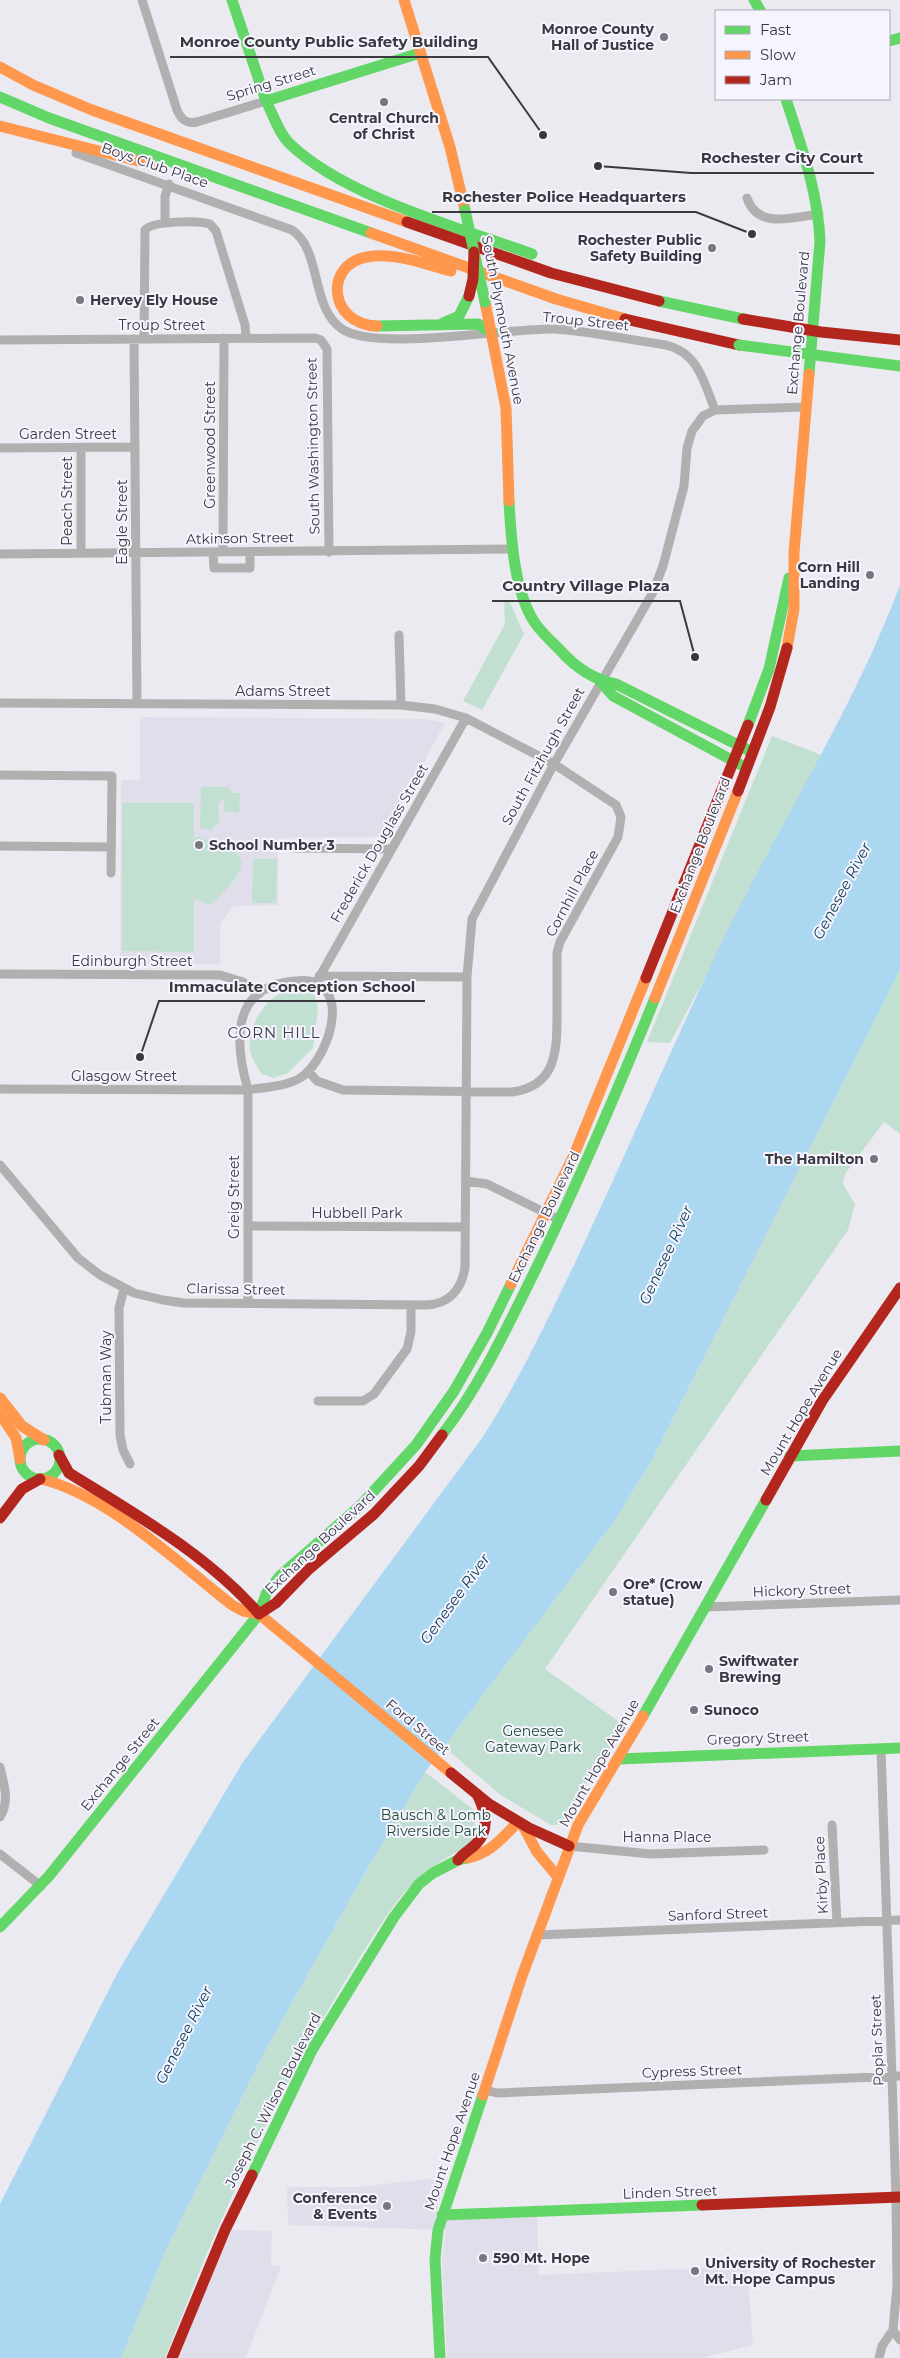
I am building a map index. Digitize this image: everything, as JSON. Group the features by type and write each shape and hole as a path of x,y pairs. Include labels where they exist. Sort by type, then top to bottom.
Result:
{"main road":[{"path":"232,0 266,101 278,129 292,148 313,164 349,184 400,206 661,301"},
{"name":"South Plymouth Avenue","path":"404,0 450,147 492,333 506,408 511,549 519,584 535,623 568,659 600,681 620,686 752,752"},
{"name":"Spring Street","path":"266,101 420,53"},
{"path":"0,67 33,85 92,110 551,273 661,301 743,319 821,332 900,340"},
{"path":"0,97 49,118 540,294"},
{"name":"Exchange Boulevard","path":"259,1614 276,1603 310,1569 374,1514 408,1478 440,1440 459,1413 493,1356 560,1220 604,1124 777,688 789,642 795,599 794,554 820,241 816,192 786,100"},
{"path":"0,127 93,148 295,205"},
{"path":"430,326 448,322 459,316 469,296 473,279 474,252"},
{"path":"492,333 484,326 478,324 430,326 366,325 352,320 344,312 338,298 337,287 342,272 358,259 371,256 414,262 540,294 650,326 739,345 834,359 900,366"},
{"name":"Exchange Boulevard","path":"259,1614 271,1586 307,1550 372,1494 405,1458 435,1419 471,1363 546,1213 580,1139 740,747 770,669 794,554"},
{"name":"South Plymouth Avenue","path":"600,681 604,688 613,696 746,767"},
{"name":"Mount Hope Avenue","path":"440,2358 435,2259 442,2215 522,1976 538,1935 557,1876 578,1825 618,1759 831,1386 899,1291"},
{"path":"0,1398 25,1428 49,1442 56,1448 59,1455 56,1471 50,1476 23,1488 0,1518"},
{"path":"0,1414 16,1438 20,1460 26,1473 41,1479"},
{"path":"0,1507 16,1483 24,1448 31,1442 42,1440 49,1442"},
{"path":"790,1456 900,1451"},
{"name":"Ford Street","path":"59,1455 64,1468 72,1475 149,1523 245,1596 259,1614 474,1792 520,1823 569,1846"},
{"name":"Ford Street","path":"41,1479 58,1481 75,1490 128,1525 232,1605 243,1611 259,1614"},
{"name":"Exchange Street","path":"0,1927 41,1886 259,1614"},
{"name":"Gregory Street","path":"618,1759 900,1748"},
{"name":"Joseph C. Wilson Boulevard","path":"458,1860 461,1854 476,1844 485,1829 486,1817 474,1792"},
{"path":"520,1823 544,1864 557,1876"},
{"name":"Joseph C. Wilson Boulevard","path":"172,2358 225,2230 312,2050 405,1900 433,1873 458,1860 478,1856 491,1849 520,1823"},
{"name":"Linden Street","path":"442,2215 898,2197"}],"street":[{"name":"Spring Street","path":"142,0 177,110 182,118 188,122 197,122 266,101"},
{"name":"Boys Club Place","path":"0,127 169,184 284,226 298,234 305,247 325,308 332,320"},
{"path":"169,184 165,196 165,224 204,222 214,229 245,325 246,338"},
{"path":"747,198 754,212 765,218 819,214"},
{"name":"Eagle Street","path":"137,704 135,448 144,233 151,225 165,224"},
{"name":"Troup Street","path":"332,320 349,333 370,338 442,337 561,330 674,347 684,352 697,365 714,410"},
{"name":"Greenwood Street","path":"218,552 224,338"},
{"name":"Troup Street","path":"0,340 315,338 323,341"},
{"name":"South Washington Street","path":"323,341 327,349 329,552"},
{"path":"714,410 805,407"},
{"name":"South Fitzhugh Street","path":"465,1227 469,930 474,914 554,764 659,581 684,486 687,448 692,431 703,416 714,410"},
{"name":"Garden Street","path":"0,448 135,448"},
{"name":"Peach Street","path":"80,448 81,553"},
{"name":"Atkinson Street","path":"0,554 511,549"},
{"path":"218,552 214,568 250,568 250,552"},
{"path":"400,635 401,705"},
{"name":"Adams Street","path":"0,703 401,705 435,709 466,718 554,764"},
{"name":"Frederick Douglass Street","path":"317,980 466,718"},
{"name":"Cornhill Place","path":"466,1092 522,1091 534,1086 550,1069 556,1050 557,953 560,942 620,831 620,811 612,801 554,764"},
{"path":"0,775 112,776 111,873"},
{"path":"0,846 111,847"},
{"path":"295,848 391,849"},
{"name":"Edinburgh Street","path":"0,974 220,975 243,982 259,994"},
{"path":"317,980 326,991 330,1000 332,1016 325,1046 308,1071 300,1078 285,1084 248,1090 240,1060 238,1034 246,1009 259,994 283,983 298,980 467,977"},
{"path":"308,1071 317,1081 343,1090 466,1092"},
{"name":"Glasgow Street","path":"0,1089 248,1090"},
{"name":"Greig Street","path":"248,1090 248,1303"},
{"name":"Clarissa Street","path":"0,1165 78,1258 100,1275 124,1288 143,1296 173,1302 437,1304 448,1299 457,1290 463,1279 466,1267 465,1227"},
{"path":"466,1181 487,1184 560,1220"},
{"name":"Hubbell Park","path":"248,1226 465,1227"},
{"name":"Tubman Way","path":"124,1288 119,1308 120,1435 123,1450 130,1464"},
{"path":"318,1401 363,1401 372,1397 407,1349 411,1332 411,1305"},
{"name":"Hickory Street","path":"705,1607 900,1600"},
{"name":"Poplar Street","path":"879,2358 882,2346 893,2330 897,2286 898,2197 896,2076 886,1921 881,1749"},
{"path":"0,1767 6,1794 6,1804 0,1817"},
{"name":"Kirby Place","path":"832,1825 837,1923"},
{"name":"Hanna Place","path":"569,1846 651,1854 764,1850"},
{"path":"0,1854 41,1886"},
{"name":"Sanford Street","path":"538,1935 900,1920"},
{"name":"Cypress Street","path":"485,2090 496,2093 896,2076"},
{"path":"893,2330 900,2340"}],"shaded area":[{"name":"School Number 3","path":"140,717 427,719 445,723 384,837 278,838 278,905 234,906 220,924 220,964 120,963 121,780 140,780"},
{"name":"University of Rochester Mt. Hope Campus","path":"426,2179 446,2180 434,2219 537,2216 539,2275 747,2266 753,2345 702,2358 447,2358 442,2259 446,2230 288,2225 287,2187 359,2187"},
{"path":"231,2230 272,2231 271,2266 281,2266 246,2358 178,2358"}],"green space":[{"path":"504,600 509,600 524,634 482,710 463,701 505,624"},
{"path":"772,736 824,756 670,1043 647,1042"},
{"path":"201,787 229,787 232,793 240,793 239,813 224,811 224,799 218,804 219,821 211,830 200,828"},
{"path":"122,803 194,803 194,839 199,837 222,845 235,852 240,858 241,865 234,880 210,905 194,899 194,952 122,951"},
{"path":"253,859 277,859 276,903 252,903"},
{"name":"Genesee Gateway Park","path":"900,970 900,1134 884,1122 845,1174 843,1184 855,1204 848,1230 545,1669 628,1728 604,1755 566,1819 558,1825 551,1825 502,1796 444,1747 615,1520 651,1462"},
{"path":"288,990 306,990 315,996 318,1009 313,1048 288,1073 273,1078 262,1074 253,1059 250,1046 250,1037 257,1018 269,1002 283,992"},
{"name":"Bausch & Lomb Riverside Park","path":"425,1772 474,1810 475,1829 482,1829 480,1834 468,1845 424,1873 406,1891 382,1923 330,2007 289,2080 251,2155 209,2247 165,2358 121,2358 166,2250 264,2053 362,1878"}],"water":[{"name":"Genesee River","path":"900,585 900,970 651,1462 615,1520 425,1772 362,1878 264,2053 166,2250 121,2358 0,2358 0,2204 118,1972 243,1762 482,1438 531,1353 574,1265 717,952 837,725 881,632"}],"traffic: fast":[{"path":"232,0 266,101 420,53"},
{"path":"754,0 760,10"},
{"path":"890,41 900,38"},
{"path":"0,97 49,118 371,233"},
{"path":"786,100 808,169 819,222 820,241 809,374"},
{"path":"266,101 286,140 313,163 341,180 438,222 532,254"},
{"path":"465,210 485,302"},
{"path":"443,323 459,316 469,296"},
{"path":"659,301 743,319"},
{"path":"377,326 478,324 492,333"},
{"path":"739,345 900,366"},
{"path":"509,501 515,564 522,596 535,623 547,637 571,661 592,676 616,684 748,750"},
{"path":"748,725 769,669 789,578"},
{"path":"600,681 613,696 743,766"},
{"path":"442,1435 480,1377 503,1336 534,1273 597,1137 655,998"},
{"path":"259,1614 266,1594 280,1576 360,1506 416,1445 454,1391 487,1333 511,1284"},
{"path":"40,1439 54,1445 60,1459 54,1473 40,1479 26,1473 20,1459 26,1445 40,1439"},
{"path":"790,1456 900,1451"},
{"path":"643,1716 766,1500"},
{"path":"0,1927 49,1876 259,1614"},
{"path":"618,1759 900,1748"},
{"path":"252,2175 312,2050 394,1917 419,1884 433,1873 458,1860 467,1858"},
{"path":"440,2358 435,2259 438,2230 483,2095"},
{"path":"442,2215 702,2205"}],"traffic: slow":[{"path":"404,0 450,147 465,210"},
{"path":"0,67 33,85 92,110 407,222"},
{"path":"0,126 150,164"},
{"path":"371,233 556,299 625,319"},
{"path":"377,326 361,323 349,315 341,305 338,281 344,270 353,262 367,257 399,257 451,271"},
{"path":"485,302 506,408 509,501"},
{"path":"787,648 794,609 794,553 809,374"},
{"path":"655,998 738,791"},
{"path":"511,1284 574,1155 646,978"},
{"path":"0,1398 22,1426 44,1440"},
{"path":"0,1414 16,1438 20,1459"},
{"path":"41,1479 66,1487 117,1515 166,1551 232,1605 243,1611 259,1614"},
{"path":"259,1614 451,1773"},
{"path":"483,2095 522,1976 578,1825 643,1716"},
{"path":"467,1858 489,1849 518,1822"},
{"path":"522,1824 537,1852 557,1876"}],"traffic: jam":[{"path":"407,222 551,273 659,301"},
{"path":"469,296 473,279 474,252"},
{"path":"625,319 739,345"},
{"path":"743,319 821,332 900,340"},
{"path":"738,791 770,707 787,648"},
{"path":"646,978 748,725"},
{"path":"766,1500 822,1401 900,1288"},
{"path":"259,1614 276,1603 309,1569 374,1514 419,1466 442,1435"},
{"path":"59,1455 69,1473 145,1520 194,1554 239,1593 259,1614"},
{"path":"0,1518 22,1489 40,1479"},
{"path":"451,1773 489,1804 529,1828 569,1846"},
{"path":"458,1860 476,1844 484,1832 484,1813 477,1794"},
{"path":"172,2358 225,2230 252,2175"},
{"path":"702,2205 900,2197"}],"place":[{"name":"Monroe County Hall of Justice","path":"664,37"},
{"name":"Central Church of Christ","path":"384,102"},
{"name":"Monroe County Public Safety Building","path":"543,135"},
{"name":"Rochester City Court","path":"598,166"},
{"name":"Rochester Police Headquarters","path":"752,234"},
{"name":"Rochester Public Safety Building","path":"712,248"},
{"name":"Hervey Ely House","path":"80,300"},
{"name":"Corn Hill Landing","path":"870,575"},
{"name":"Country Village Plaza","path":"695,657"},
{"name":"School Number 3","path":"199,845"},
{"name":"Immaculate Conception School","path":"140,1057"},
{"name":"The Hamilton","path":"874,1159"},
{"name":"Ore* (Crow statue)","path":"613,1592"},
{"name":"Swiftwater Brewing","path":"709,1669"},
{"name":"Sunoco","path":"694,1710"},
{"name":"Conference & Events","path":"387,2206"},
{"name":"590 Mt. Hope","path":"483,2258"},
{"name":"University of Rochester Mt. Hope Campus","path":"695,2271"}],"district":[{"name":"CORN HILL","path":"274,1033"}]}
